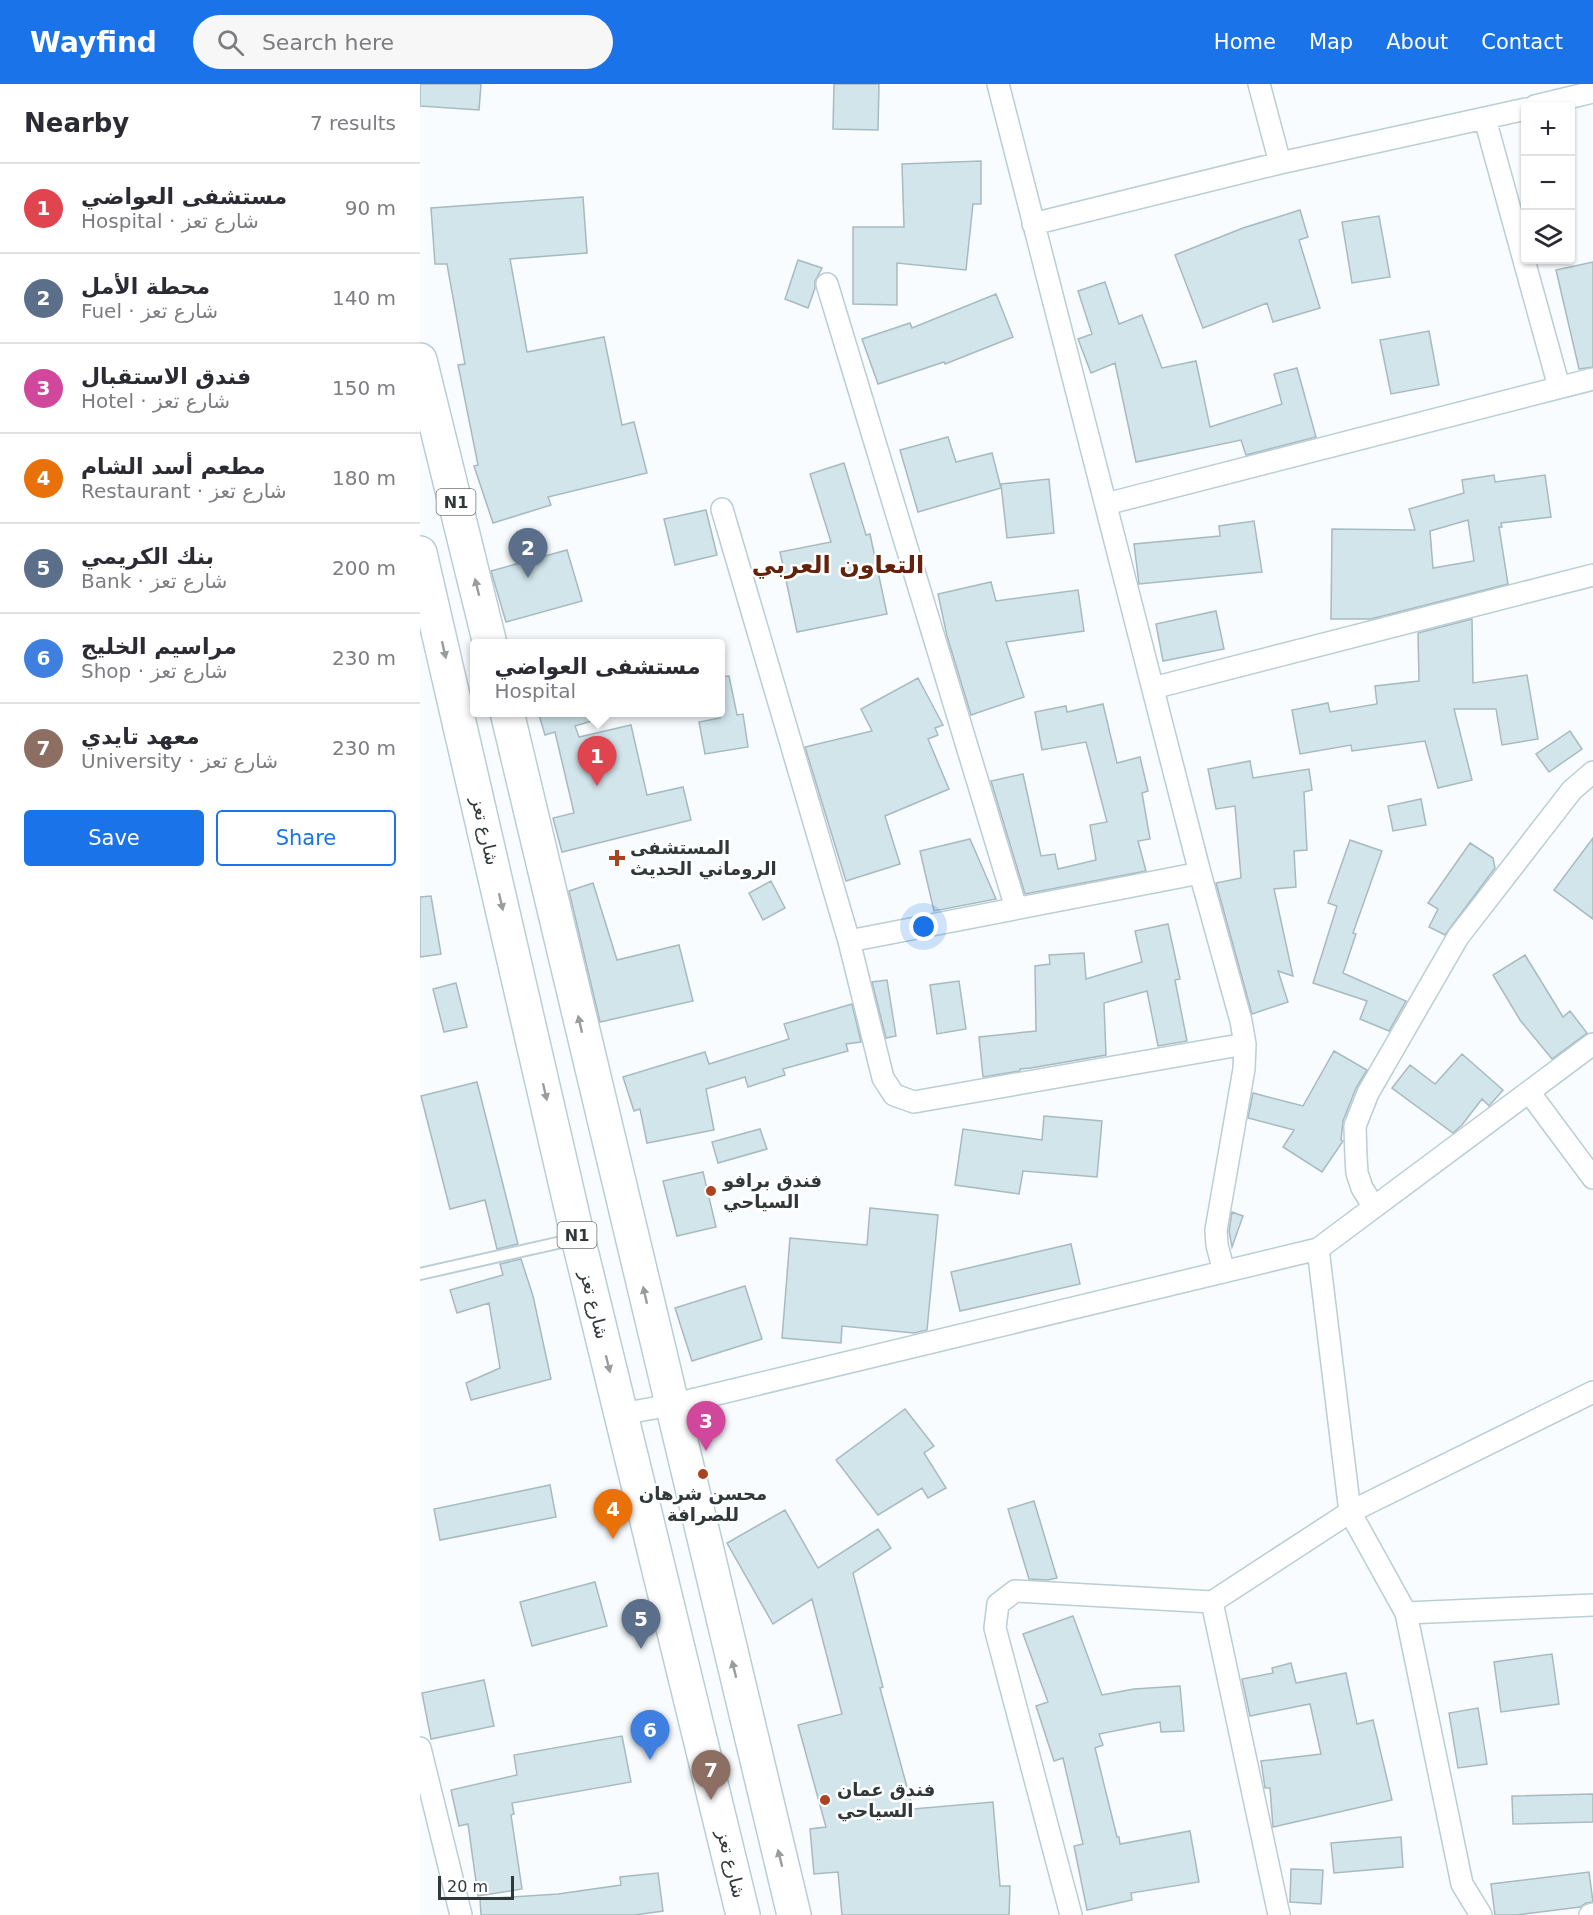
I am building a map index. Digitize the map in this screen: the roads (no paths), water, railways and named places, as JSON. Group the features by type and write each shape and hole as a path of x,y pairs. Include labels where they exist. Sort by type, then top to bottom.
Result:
{"highway":[{"name":"N1","path":"420,360 489,639"},
{"name":"شارع تعز","path":"420,553 428,616 743,1915"},
{"path":"508,717 670,1405 794,1915"}],"street":[{"path":"998,84 1200,873 1241,1021 1245,1044 1244,1069 1218,1214 1217,1245 1224,1272"},
{"path":"1259,84 1280,163"},
{"path":"1552,102 1593,92"},
{"path":"1033,224 1280,163 1521,110"},
{"path":"1485,119 1559,387"},
{"path":"827,284 1016,908"},
{"path":"1106,504 1593,379"},
{"path":"722,509 849,941 883,1078 894,1095 914,1102 1245,1044"},
{"path":"1153,688 1593,575"},
{"path":"1374,1207 1362,1188 1357,1173 1356,1157 1355,1126 1368,1094 1458,937 1572,790 1593,772"},
{"path":"849,941 1200,873"},
{"path":"621,1414 670,1405 1318,1249 1593,1044"},
{"path":"1529,1092 1593,1178"},
{"path":"1318,1249 1350,1512 1406,1613 1462,1884 1481,1915"},
{"path":"1071,1915 995,1628 998,1604 1015,1591 1212,1602 1350,1512 1593,1392"},
{"path":"1212,1602 1280,1915"},
{"path":"1406,1613 1593,1605"},
{"path":"420,1748 461,1915"}],"lane":[{"path":"420,1274 578,1238"}],"place":[{"name":"محطة الأمل","path":"528,578"},
{"name":"مستشفى العواضي","path":"597,786"},
{"name":"المستشفى الروماني الحديث","path":"617,858"},
{"name":"فندق برافو السياحي","path":"711,1191"},
{"name":"فندق الاستقبال","path":"706,1451"},
{"name":"محسن شرهان للصرافة","path":"703,1474"},
{"name":"مطعم أسد الشام","path":"613,1539"},
{"name":"بنك الكريمي","path":"641,1649"},
{"name":"مراسيم الخليج","path":"650,1760"},
{"name":"معهد تايدي","path":"711,1800"},
{"name":"فندق عمان السياحي","path":"825,1800"}],"district":[{"name":"التعاون العربي","path":"838,565"}]}
